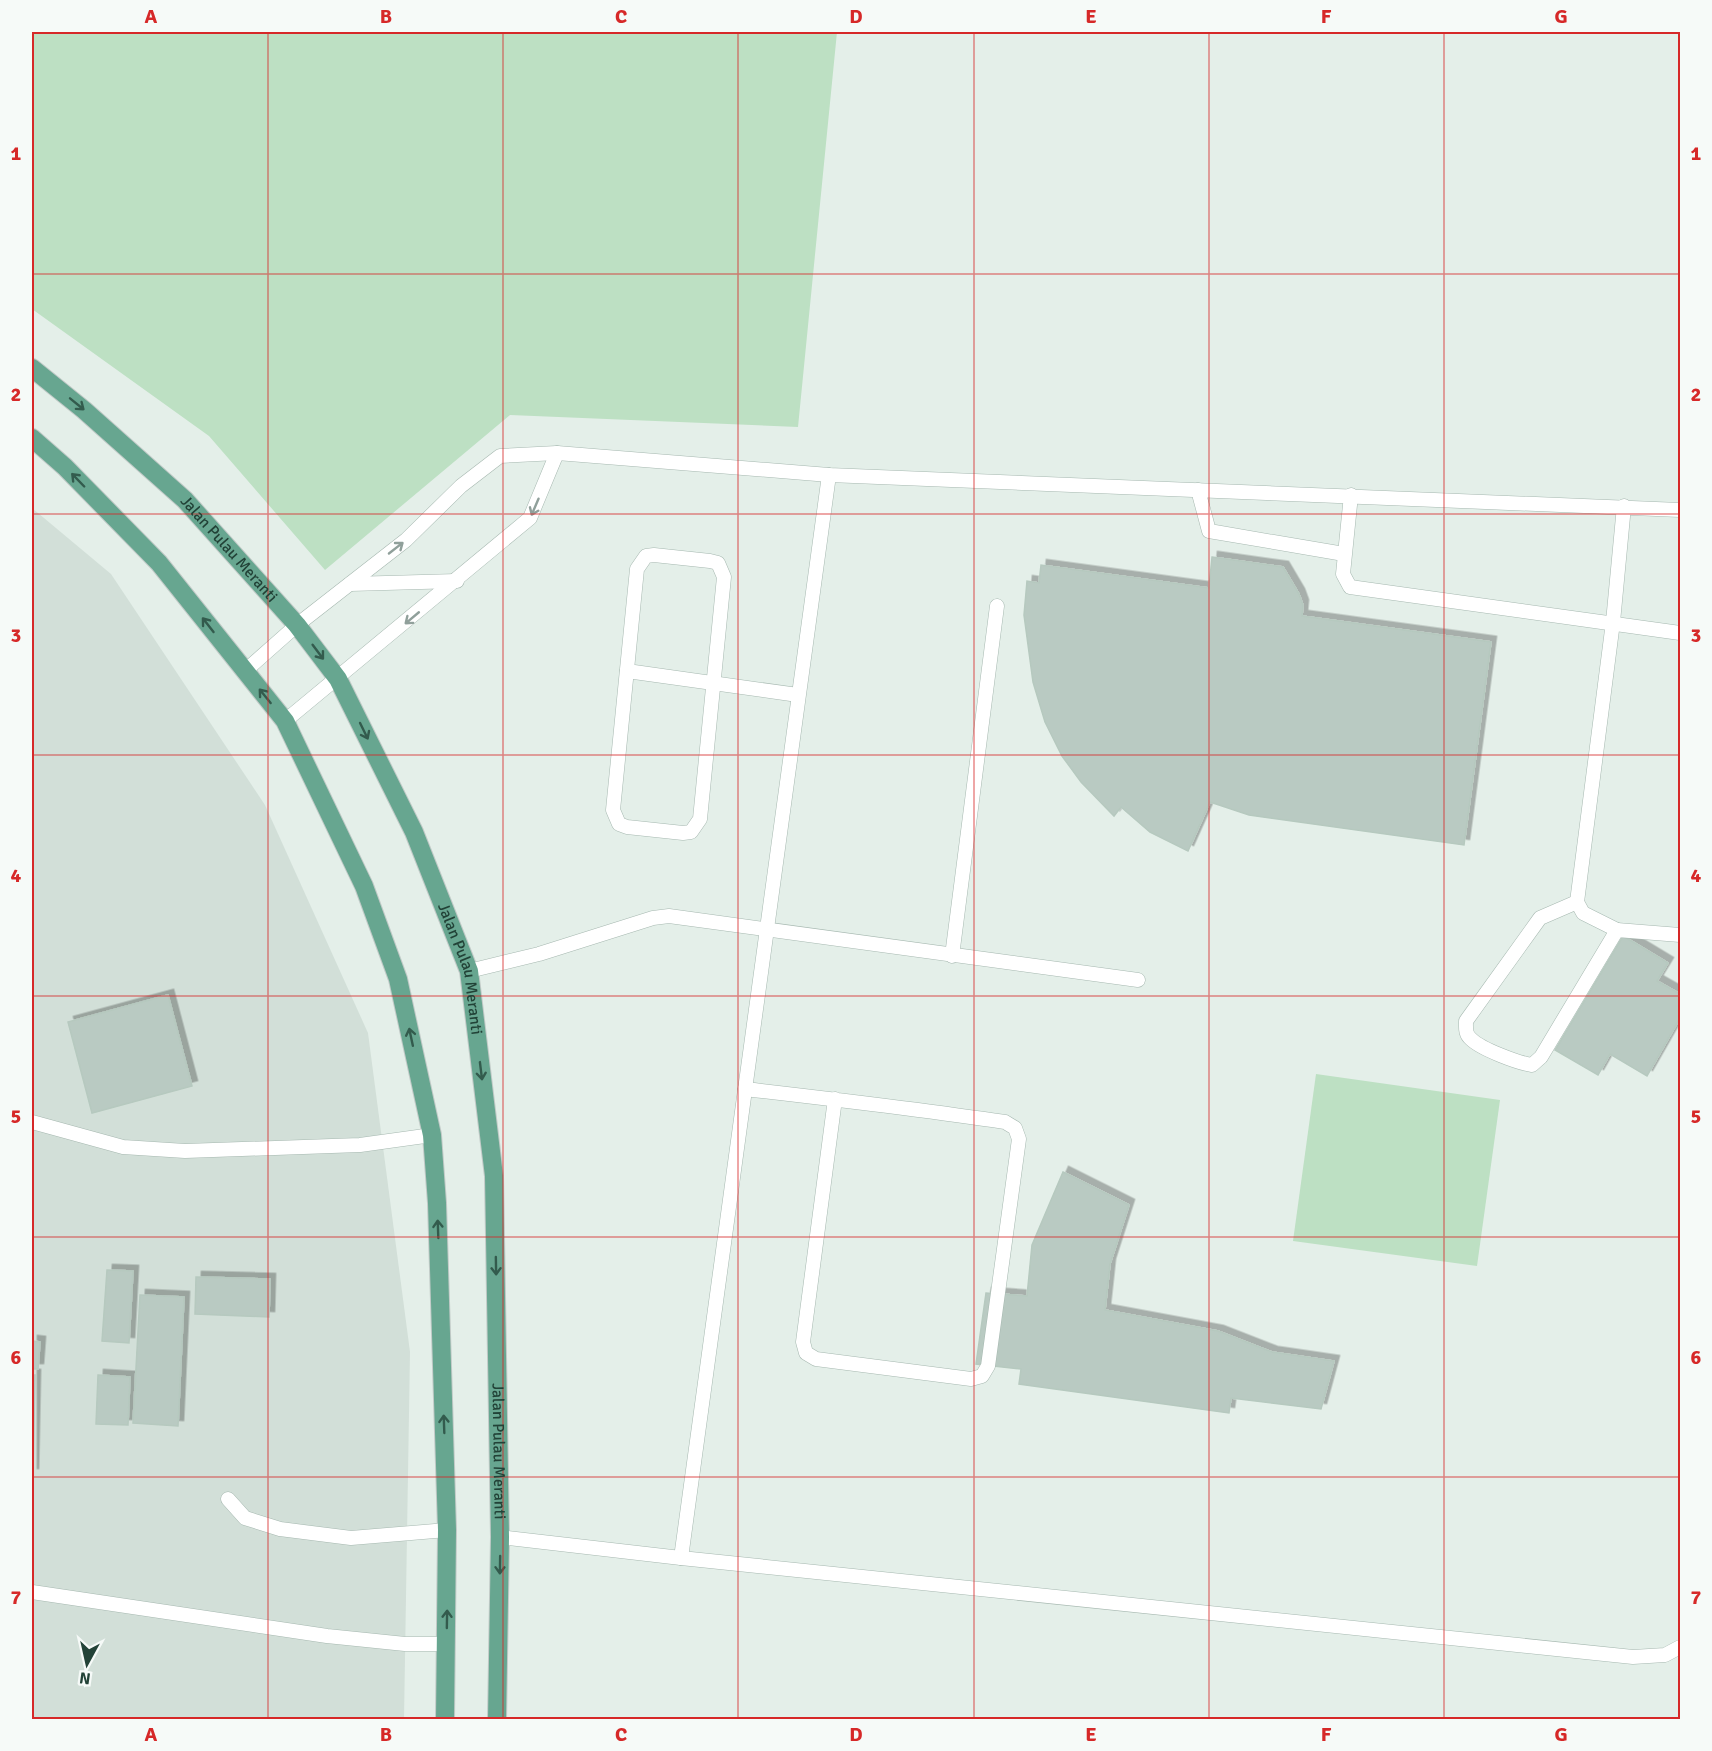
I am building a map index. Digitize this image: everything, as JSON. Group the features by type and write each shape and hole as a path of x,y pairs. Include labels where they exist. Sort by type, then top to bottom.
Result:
{"main road":[{"name":"Jalan Pulau Meranti","path":"32,368 84,410 185,500 297,625 338,679 414,832 468,970 494,1176 500,1537 497,1719"},
{"path":"32,438 65,467 159,563 285,721 364,886 398,979 432,1135 437,1203 447,1530 446,1719"}],"lane":[{"path":"245,671 297,625 406,540 461,486 500,456 557,453 829,475 1680,510"},
{"path":"285,721 457,581 530,518 557,453"},
{"path":"681,1558 829,475"},
{"path":"1198,490 1209,531 1344,554"},
{"path":"1351,495 1343,574 1350,586 1680,633"},
{"path":"1624,506 1613,622 1577,902 1583,913 1617,930 1680,936"},
{"path":"646,556 710,561 723,569 713,683 697,826 691,832 683,833 627,827 620,824 613,810 640,561 646,556"},
{"path":"350,584 457,581"},
{"path":"952,956 997,606"},
{"path":"627,671 798,695"},
{"path":"1577,902 1540,918 1526,936 1467,1021 1466,1032 1471,1040 1520,1063 1532,1065 1541,1057 1617,930"},
{"path":"468,970 539,954 653,918 679,918 1138,980"},
{"path":"745,1089 835,1099 1005,1122 1015,1128 1018,1139 988,1366 982,1376 971,1379 816,1359 806,1353 803,1342 835,1099"},
{"path":"32,1122 123,1147 185,1151 360,1145 432,1135"},
{"path":"228,1499 245,1518 280,1528 351,1538 447,1530"},
{"path":"500,1537 681,1558 1633,1657 1665,1655 1680,1647"},
{"path":"32,1592 327,1636 405,1644 446,1644"}],"shaded area":[{"path":"32,508 111,574 265,805 368,1033 410,1352 404,1719 32,1719"}],"green space":[{"path":"32,32 837,32 798,427 510,415 325,570 209,436 32,309"},
{"path":"1316,1074 1500,1100 1477,1266 1293,1241"}],"building":[{"path":"1212,557 1283,567 1299,594 1303,605 1302,616 1491,642 1464,845 1249,815 1210,802 1188,851 1150,832 1121,807 1114,816 1081,782 1062,756 1045,722 1033,682 1024,615 1027,581 1039,583 1041,565 1209,588"},
{"path":"1623,936 1668,963 1657,981 1680,994 1680,1018 1647,1076 1610,1054 1598,1075 1555,1050"},
{"path":"168,995 192,1086 92,1113 68,1022"},
{"path":"1063,1172 1129,1205 1110,1264 1105,1310 1218,1331 1272,1352 1334,1361 1321,1409 1231,1398 1229,1413 1019,1384 1021,1369 976,1364 986,1293 1027,1296 1032,1245"},
{"path":"107,1270 133,1271 129,1343 102,1341"},
{"path":"196,1277 270,1279 269,1317 195,1314"},
{"path":"140,1295 184,1297 178,1426 133,1423"},
{"path":"32,1341 40,1342 38,1369 32,1369"},
{"path":"32,1375 35,1375 33,1474 32,1474"},
{"path":"98,1375 130,1377 128,1425 96,1424"}]}
